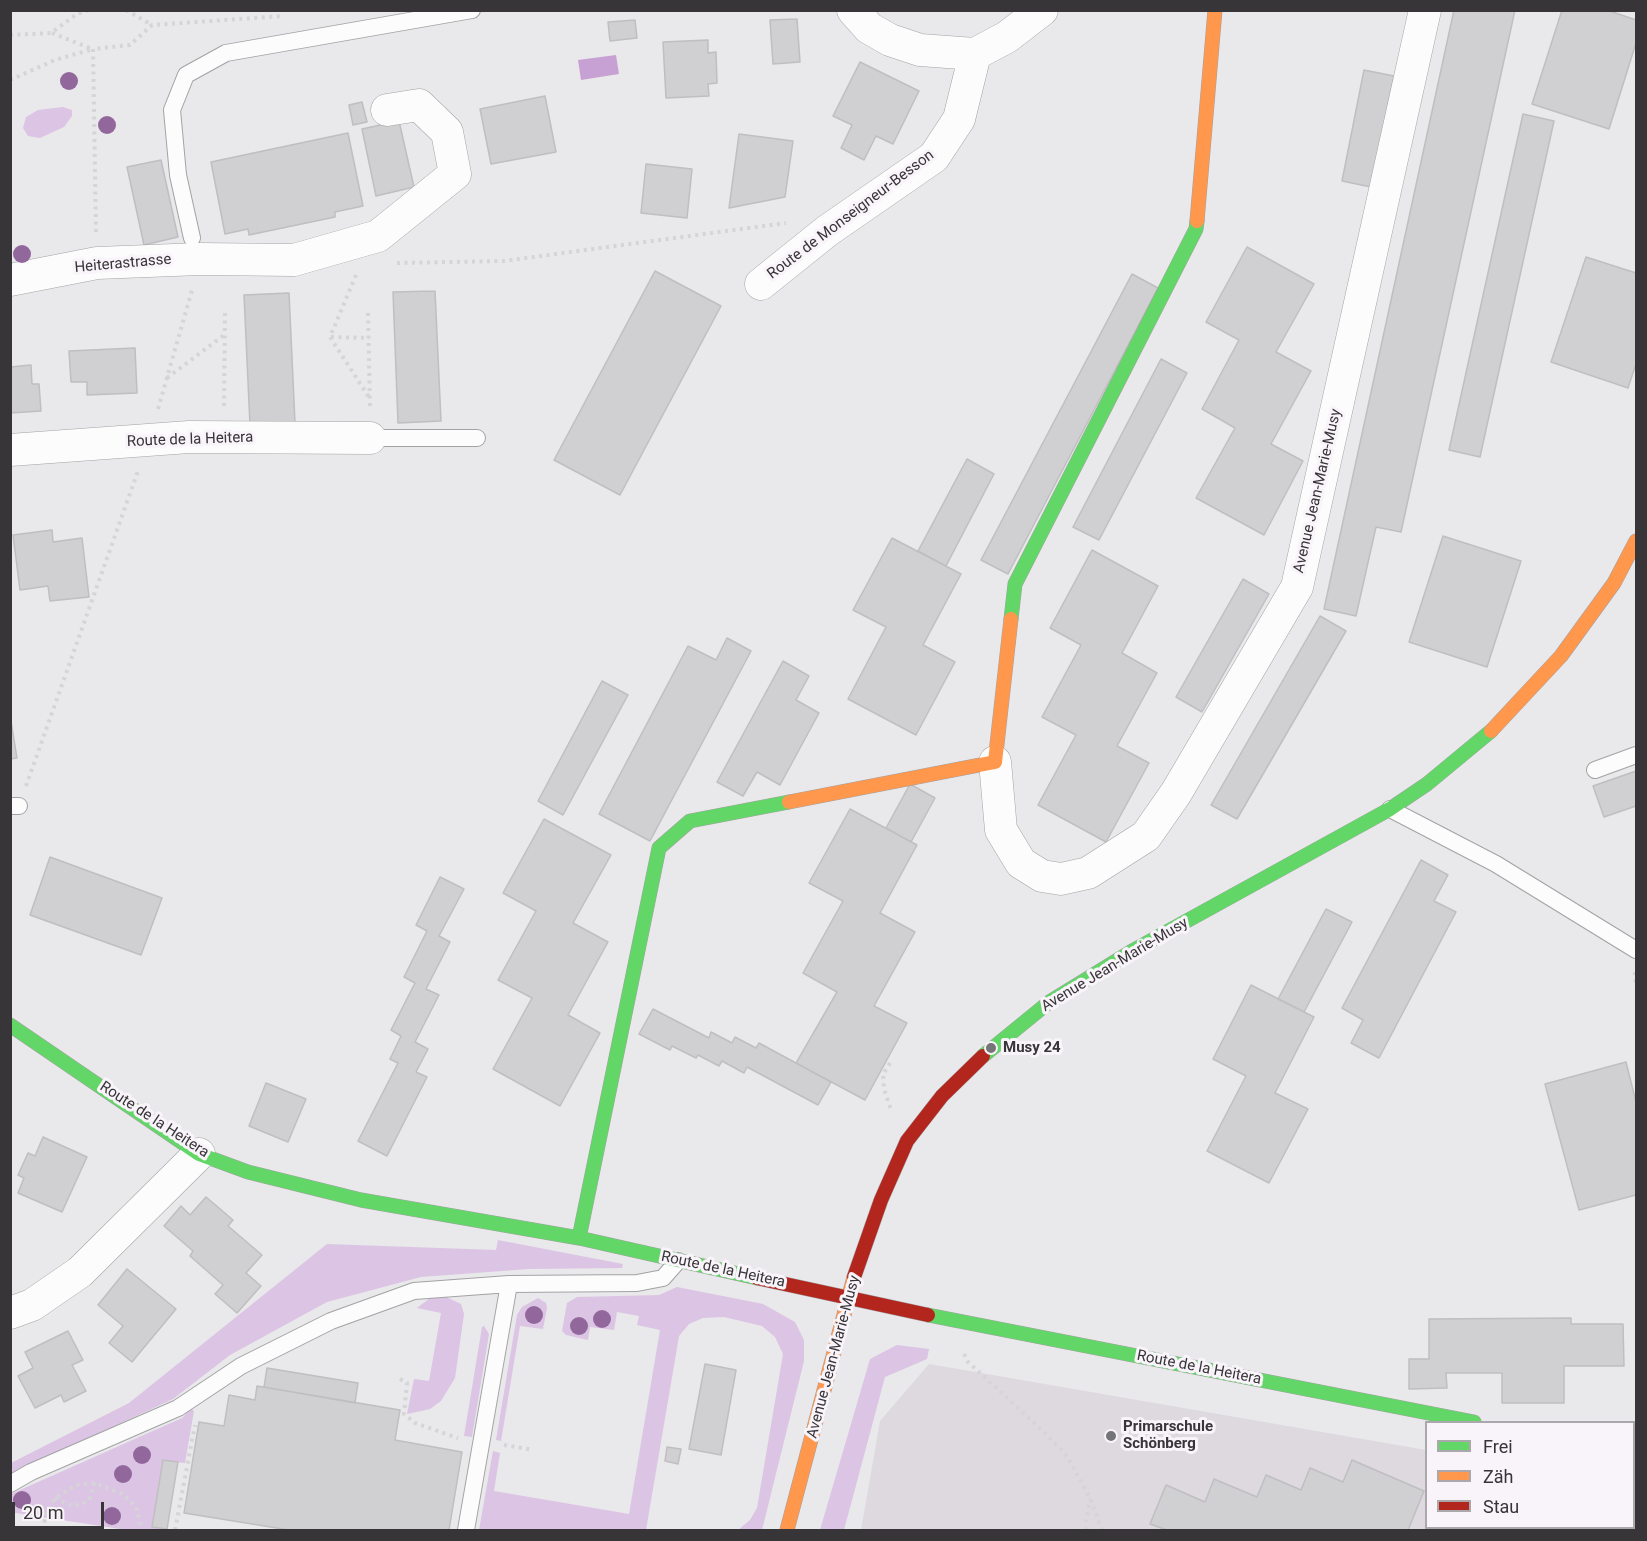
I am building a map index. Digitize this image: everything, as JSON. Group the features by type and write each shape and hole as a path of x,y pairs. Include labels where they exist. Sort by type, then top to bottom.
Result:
{"street":[{"path":"853,10 869,28 890,40 920,50 975,54 1007,37 1042,10"},
{"name":"Avenue Jean-Marie-Musy","path":"1215,10 1196,229 1015,584 994,762 1001,830 1021,863 1042,876 1060,879 1088,873 1146,836 1176,793 1297,587 1425,10"},
{"name":"Route de Monseigneur-Besson","path":"761,284 827,231 934,157 959,119 975,54"},
{"name":"Heiterastrasse","path":"10,280 97,263 196,248 294,260 378,236 455,174 447,132 418,105 387,110"},
{"name":"Route de la Heitera","path":"10,450 224,437 370,438"},
{"name":"Avenue Jean-Marie-Musy","path":"786,1530 831,1369 848,1297 880,1200 907,1142 942,1096 991,1048 1048,1003 1134,950 1390,809 1427,784 1500,723 1561,656 1614,583 1636,541"},
{"path":"579,1238 659,848 690,821 994,762"},
{"name":"Route de la Heitera","path":"10,1025 199,1154 248,1172 361,1200 579,1238 848,1297 1469,1421"},
{"path":"10,1313 32,1305 80,1272 199,1154"}],"lane":[{"path":"196,248 178,175 171,110 186,75 226,53 472,10"},
{"path":"370,438 477,438"},
{"path":"1595,770 1636,755"},
{"path":"1390,809 1496,864 1636,950"},
{"path":"10,1484 31,1472 178,1408 241,1366 331,1322 414,1291 508,1284 637,1283 663,1278 678,1261"},
{"path":"466,1530 508,1284"}],"path":[{"path":"51,33 77,14 89,10"},
{"path":"126,10 152,25"},
{"path":"10,35 51,33 93,49 56,60 10,80"},
{"path":"385,263 504,261 797,222 827,231"},
{"path":"15,806 149,440 167,378 196,248"},
{"path":"330,337 357,274"},
{"path":"224,437 225,312"},
{"path":"368,313 370,438"},
{"path":"167,378 224,335"},
{"path":"330,337 369,338"},
{"path":"330,337 370,399"},
{"path":"890,1063 883,1074 884,1089 894,1117"},
{"path":"961,1349 968,1362 1066,1456 1090,1498 1102,1530"},
{"path":"399,1379 407,1383 404,1414"},
{"path":"175,1530 201,1393"},
{"path":"55,1498 72,1506 83,1504 90,1498 94,1484"},
{"path":"43,1530 46,1513 55,1498 76,1485 94,1484 123,1494 136,1507 142,1530"},
{"path":"1087,1530 1086,1521 1090,1498"}],"shaded area":[{"path":"616,55 619,74 581,80 578,60"},
{"path":"63,107 72,110 72,116 64,127 40,138 28,136 23,128 26,117 38,110"},
{"path":"498,1240 623,1264 622,1268 529,1269 421,1277 327,1302 230,1355 173,1399 11,1474 11,1463 129,1403 327,1244 496,1250"},
{"path":"677,1287 763,1304 795,1322 804,1340 804,1361 762,1530 738,1530 750,1520 757,1508 783,1354 775,1337 762,1326 724,1317 703,1318 689,1324 679,1336 646,1530 479,1530 493,1451 500,1453 494,1491 629,1514 660,1330 637,1325 639,1316 617,1312 614,1330 590,1327 588,1340 566,1335 562,1331 567,1303 577,1297 659,1295"},
{"path":"444,1296 461,1304 464,1314 455,1378 441,1401 430,1409 407,1414 414,1379 429,1381 441,1313 417,1308 430,1298"},
{"path":"538,1298 546,1303 547,1308 543,1329 520,1326 501,1441 496,1440 517,1315 522,1307"},
{"path":"484,1326 489,1334 472,1437 464,1436 482,1327"},
{"path":"897,1345 929,1349 927,1359 885,1377 844,1530 820,1530 870,1359"},
{"name":"Primarschule Schönberg","path":"929,1364 1425,1450 1425,1529 1635,1529 1636,1486 1636,1530 861,1530 880,1421"},
{"path":"191,1409 194,1411 185,1463 163,1461 152,1527 170,1530 127,1530 16,1513 11,1515 11,1494 182,1418"}],"building":[{"path":"1454,10 1515,10 1401,532 1376,527 1356,616 1324,609"},
{"path":"1562,10 1607,10 1636,20 1636,43 1609,129 1532,104"},
{"path":"797,19 800,62 773,64 770,20"},
{"path":"635,20 637,38 610,41 608,22"},
{"path":"708,40 708,53 716,52 717,83 708,84 709,96 666,98 663,42"},
{"path":"860,62 919,91 893,144 876,136 864,160 841,148 852,125 833,116"},
{"path":"1364,70 1394,76 1371,187 1342,181"},
{"path":"545,96 556,152 491,164 480,109"},
{"path":"362,102 367,122 353,125 349,105"},
{"path":"1523,114 1554,121 1480,457 1449,450"},
{"path":"399,121 414,187 376,196 362,129"},
{"path":"348,133 363,206 335,212 335,217 249,235 248,229 225,234 211,162"},
{"path":"739,134 793,141 785,197 729,208"},
{"path":"161,160 178,237 144,245 127,167"},
{"path":"646,164 692,169 687,218 641,213"},
{"path":"1247,247 1314,284 1276,352 1311,371 1271,444 1303,461 1264,535 1196,498 1235,428 1202,409 1239,340 1206,322"},
{"path":"1586,257 1636,273 1636,364 1628,388 1551,362"},
{"path":"655,271 721,306 620,495 554,460"},
{"path":"1132,274 1158,288 1008,574 981,560"},
{"path":"435,291 441,421 398,423 393,292"},
{"path":"289,293 295,423 250,425 244,295"},
{"path":"135,348 137,393 87,395 87,382 71,382 69,351"},
{"path":"1161,359 1187,373 1099,540 1073,527"},
{"path":"31,365 32,384 39,384 41,411 10,413 10,367"},
{"path":"967,459 994,474 946,566 918,551"},
{"path":"52,530 53,542 82,538 89,597 50,601 48,586 20,590 13,535"},
{"path":"1443,536 1521,561 1487,667 1409,642"},
{"path":"892,538 961,574 923,645 955,662 916,735 848,699 886,627 853,610"},
{"path":"1092,550 1158,586 1122,653 1157,673 1117,746 1149,763 1106,842 1038,805 1076,735 1042,717 1081,645 1050,628"},
{"path":"1243,579 1269,594 1202,712 1176,697"},
{"path":"1320,616 1346,631 1237,819 1211,805"},
{"path":"727,638 751,651 650,841 599,814 688,646 716,660"},
{"path":"783,661 809,676 796,700 819,713 780,785 757,772 743,796 717,782"},
{"path":"602,681 628,695 563,815 538,801"},
{"path":"10,715 17,758 10,759"},
{"path":"1636,771 1636,806 1604,817 1593,786"},
{"path":"910,784 935,798 911,842 886,828"},
{"path":"850,809 917,845 880,913 915,932 874,1006 907,1023 865,1100 796,1063 837,992 803,973 843,901 809,883"},
{"path":"544,819 611,855 573,923 608,942 568,1015 600,1033 560,1106 493,1069 532,998 498,980 536,911 503,893"},
{"path":"50,857 162,898 141,955 30,915"},
{"path":"1421,860 1448,875 1434,901 1456,912 1379,1058 1351,1043 1363,1020 1342,1008"},
{"path":"440,877 464,889 439,936 450,942 426,989 439,995 415,1042 428,1049 416,1072 427,1077 387,1156 358,1141 398,1063 390,1059 401,1036 391,1030 415,983 404,977 427,931 416,925"},
{"path":"1326,909 1352,922 1304,1012 1278,999"},
{"path":"1251,985 1314,1017 1275,1093 1308,1109 1269,1183 1207,1151 1246,1076 1213,1059"},
{"path":"653,1009 709,1038 711,1032 732,1043 735,1037 756,1048 759,1043 831,1082 818,1105 747,1067 744,1073 722,1061 719,1066 698,1055 696,1058 672,1046 670,1050 639,1034"},
{"path":"1626,1062 1636,1102 1636,1195 1579,1210 1545,1084"},
{"path":"266,1083 306,1099 288,1142 249,1126"},
{"path":"43,1137 87,1157 62,1212 18,1193 24,1178 18,1175 28,1153 35,1156"},
{"path":"206,1197 233,1220 228,1226 262,1255 246,1273 261,1286 237,1313 215,1294 223,1285 190,1256 193,1251 164,1226 181,1206 190,1215"},
{"path":"127,1269 176,1309 132,1362 109,1343 123,1326 98,1305"},
{"path":"1571,1318 1571,1324 1623,1324 1624,1366 1564,1366 1564,1403 1502,1403 1502,1373 1446,1373 1447,1388 1409,1389 1409,1359 1429,1359 1429,1319"},
{"path":"68,1331 83,1360 72,1365 86,1391 64,1402 61,1395 35,1408 18,1376 33,1368 25,1352"},
{"path":"705,1364 736,1370 721,1455 689,1449"},
{"path":"267,1368 358,1383 355,1403 264,1387"},
{"path":"257,1386 400,1410 395,1440 462,1452 449,1530 289,1530 184,1513 199,1422 224,1426 229,1395 255,1400"},
{"path":"667,1447 681,1449 678,1464 665,1461"},
{"path":"163,1460 178,1462 167,1529 152,1527"},
{"path":"1352,1460 1424,1491 1408,1530 1167,1530 1150,1524 1166,1485 1205,1502 1214,1479 1257,1497 1266,1475 1301,1490 1310,1468 1343,1482"},
{"path":"1558,1529 1618,1529 1618,1530"}],"traffic: fast":[{"path":"1011,619 1015,584 1196,229 1197,221"},
{"path":"983,1056 1048,1003 1134,950 1390,809 1427,784 1491,731"},
{"path":"579,1238 659,848 690,821 789,802"},
{"path":"10,1025 199,1154 248,1172 361,1200 579,1238 757,1278"},
{"path":"928,1315 1469,1421"}],"traffic: slow":[{"path":"1197,221 1215,10"},
{"path":"1491,731 1561,656 1614,583 1636,541"},
{"path":"789,802 995,762 1011,619"},
{"path":"787,1530 854,1277"}],"traffic: jam":[{"path":"854,1277 881,1200 907,1141 942,1096 983,1056"},
{"path":"757,1278 928,1315"}],"place":[{"name":"Musy 24","path":"991,1048"},
{"name":"Primarschule Schönberg","path":"1111,1436"}]}
